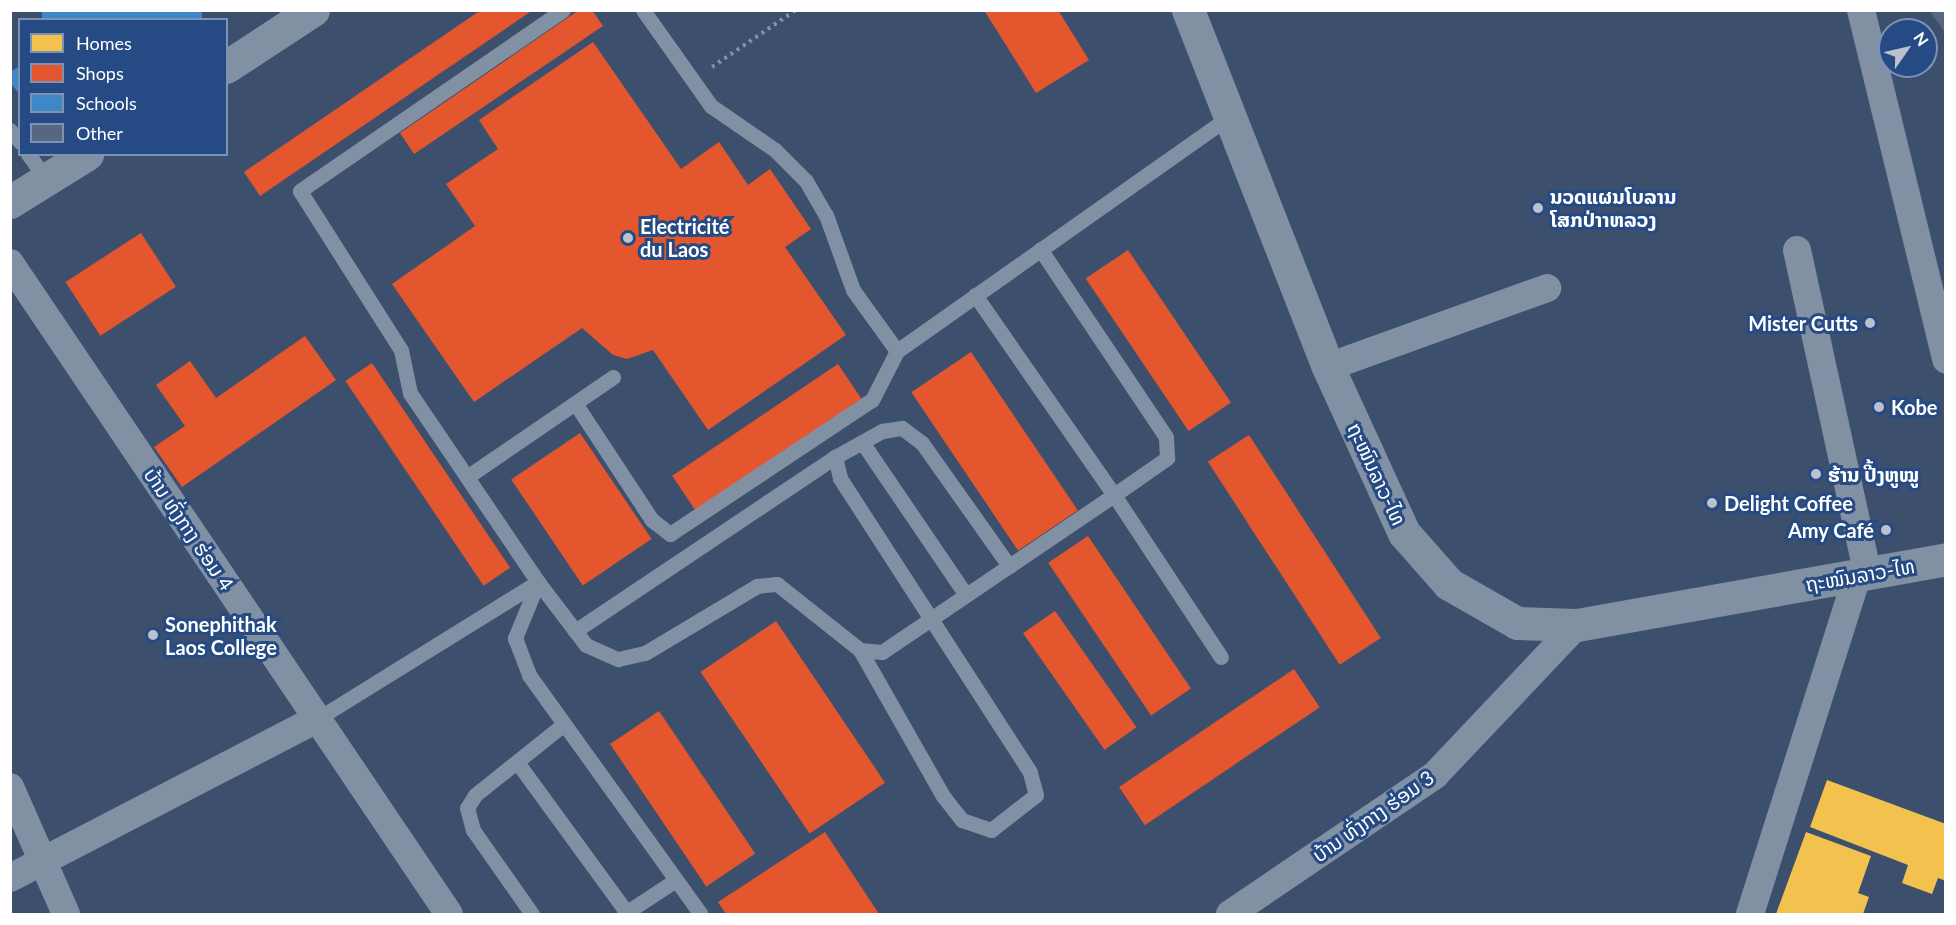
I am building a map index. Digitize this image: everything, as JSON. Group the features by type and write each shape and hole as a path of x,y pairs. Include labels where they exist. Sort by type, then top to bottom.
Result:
{"street":[{"path":"228,66 313,10"},
{"name":"ຖະໜົນລາວ-ໄທ","path":"1188,10 1328,367 1404,532 1449,584 1517,622 1577,625 1946,559"},
{"path":"1861,10 1946,360"},
{"path":"10,202 38,167 79,156"},
{"path":"1750,915 1863,575 1797,250"},
{"name":"ບ້ານ ທົ່ງກາງ ຮ່ອມ 4","path":"10,262 449,915"},
{"path":"1328,367 1547,288"},
{"name":"ບ້ານ ທົ່ງກາງ ຮ່ອມ 3","path":"1230,915 1435,775 1577,625"},
{"path":"10,878 317,719"},
{"path":"10,787 45,861 66,915"}],"lane":[{"path":"563,10 300,190 401,350 410,393 538,582 586,645 618,659 645,653 757,586 777,584 860,650 943,796 962,820 991,830 1036,795 1030,772 840,478 835,457"},
{"path":"643,10 696,78 711,106 741,122 806,181 826,215 853,290 897,351"},
{"path":"575,403 652,520 670,534 873,400 897,351 1230,116"},
{"path":"860,650 882,652 1167,458 1166,437 1040,249"},
{"path":"975,295 1114,495 1221,657"},
{"path":"467,477 613,377"},
{"path":"575,631 835,457 882,431 902,428 922,443 1009,566"},
{"path":"862,442 966,595"},
{"path":"317,719 538,582"},
{"path":"538,582 515,638 529,675 701,915"},
{"path":"531,915 473,830 467,808 517,762 564,724"},
{"path":"517,762 626,914 676,880"}],"path":[{"path":"696,78 796,10"}],"building: Homes":[{"path":"1827,780 1946,824 1946,881 1938,878 1932,894 1902,883 1908,865 1810,827"},
{"path":"1806,832 1871,856 1858,893 1869,897 1863,914 1776,914"}],"building: Shops":[{"path":"481,10 533,10 260,196 244,172"},
{"path":"579,10 592,10 603,26 414,154 400,133"},
{"path":"984,10 1058,10 1089,60 1036,93"},
{"name":"Electricité du Laos","path":"593,42 681,169 719,142 748,185 770,169 811,229 785,247 846,335 708,430 653,350 627,359 613,355 582,328 474,402 392,284 475,226 446,184 498,149 479,120"},
{"path":"141,233 176,287 100,336 66,282"},
{"path":"1128,250 1231,403 1189,431 1086,279"},
{"path":"305,336 336,380 182,487 154,447 185,426 156,385 190,361 216,398"},
{"path":"971,352 1078,510 1018,551 911,392"},
{"path":"372,363 510,568 484,586 345,381"},
{"path":"838,364 862,400 696,511 672,476"},
{"path":"580,433 652,539 583,586 511,479"},
{"path":"1249,435 1381,638 1340,665 1208,462"},
{"path":"1088,536 1191,689 1151,715 1048,563"},
{"path":"1055,611 1136,727 1105,750 1023,633"},
{"path":"776,621 885,783 810,834 701,672"},
{"path":"1294,669 1320,707 1145,825 1119,787"},
{"path":"659,711 755,854 706,887 610,744"},
{"path":"825,832 879,914 726,914 718,902"}],"building: Schools":[{"path":"42,10 202,10 202,18 42,18"},
{"path":"18,67 18,92 10,82 10,72"}],"building: Other":[{"path":"1929,10 1946,10 1946,34 1938,23 1938,18 1935,18"}],"place":[{"name":"ນວດແຜນໂບລານ ໂສກປ່າາຫລວງ","path":"1538,208"},
{"name":"Electricité du Laos","path":"628,238"},
{"name":"Mister Cutts","path":"1870,323"},
{"name":"Kobe","path":"1879,407"},
{"name":"ຮ້ານ ປີ້ງຫູໝູ","path":"1816,474"},
{"name":"Delight Coffee","path":"1712,503"},
{"name":"Amy Café","path":"1886,530"},
{"name":"Sonephithak Laos College","path":"153,635"}]}
